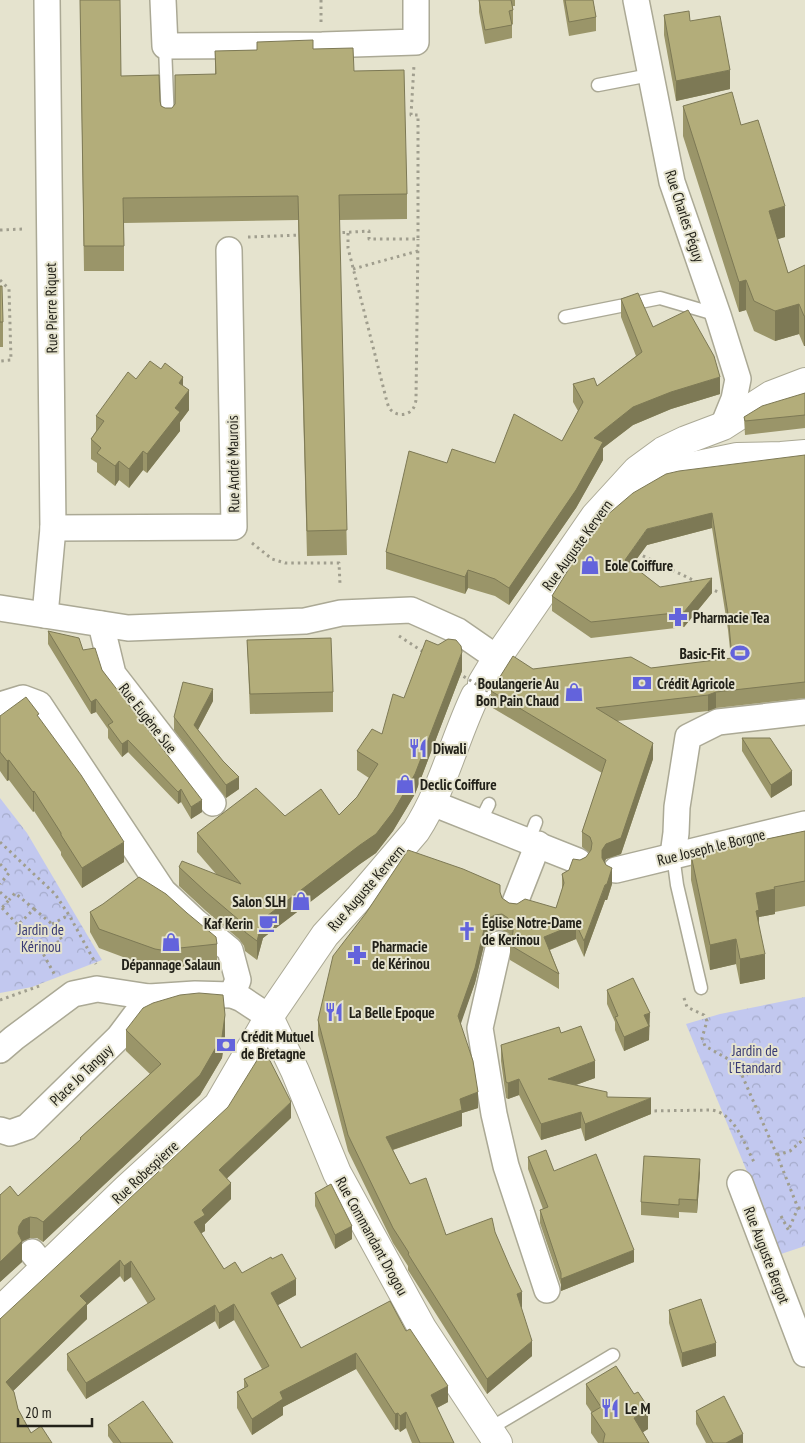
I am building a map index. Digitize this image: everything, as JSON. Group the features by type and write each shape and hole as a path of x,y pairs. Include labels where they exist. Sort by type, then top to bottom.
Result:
{"street":[{"name":"Rue Pierre Riquet","path":"45,615 53,528 47,0"},
{"path":"163,0 165,46 322,45 416,42 416,0"},
{"name":"Rue Charles Péguy","path":"636,0 672,182 738,378 734,399 723,426"},
{"name":"Rue André Maurois","path":"53,528 234,527 229,250"},
{"name":"Rue Auguste Kervern","path":"269,1017 325,935 416,831 432,803 464,718 479,688 497,658 595,516 637,470 663,451 723,426 771,395 805,382"},
{"path":"723,426 737,457"},
{"path":"618,490 664,472 737,457 805,454"},
{"path":"0,608 128,628 305,621 341,613 412,610 458,630 497,658"},
{"name":"Rue Eugène Sue","path":"101,624 113,674 213,803"},
{"path":"0,705 24,698 39,704 162,891 230,950 238,980 232,995"},
{"path":"673,855 688,737 718,722 805,712"},
{"path":"432,803 484,813 534,836 578,861"},
{"name":"Rue Joseph le Borgne","path":"616,870 805,824"},
{"path":"514,905 534,836"},
{"path":"500,944 480,1028 494,1114 506,1166 547,1290"},
{"path":"0,1050 73,994 97,989 149,997 195,994 232,995 269,1017"},
{"name":"Place Jo Tanguy","path":"0,1130 10,1133 27,1127 119,1037 149,997"},
{"name":"Rue Robespierre","path":"0,1311 39,1260 134,1182 218,1104 269,1017"},
{"name":"Rue Commandant Drogou","path":"269,1017 295,1071 337,1173 422,1328 494,1436"},
{"name":"Rue Auguste Bergot","path":"749,1176 769,1258 805,1354"}],"lane":[{"path":"165,46 168,126"},
{"path":"598,86 650,75"},
{"path":"565,317 660,298 718,315"},
{"path":"673,855 677,885 701,988"},
{"path":"494,1436 613,1355"}],"path":[{"path":"348,232 348,248 387,402 390,409 396,414 404,415 412,411 416,399 418,115 411,115 416,42"},
{"path":"328,233 369,232 369,240 418,239"},
{"path":"229,250 229,238 308,234"},
{"path":"353,269 418,251"},
{"path":"0,280 9,290 11,360 0,361"},
{"path":"234,527 272,560 285,563 339,563 340,584"},
{"path":"634,551 720,593"},
{"path":"396,634 431,656"},
{"path":"452,669 479,688"},
{"path":"0,842 55,894 69,915 96,964 97,989"},
{"path":"0,864 10,873 0,884"},
{"path":"0,892 9,900"},
{"path":"0,1000 57,979 42,950 1,909 15,893 52,924 62,940 42,950"},
{"path":"18,925 34,909"},
{"path":"52,924 69,915"},
{"path":"684,998 687,1006 704,1015 707,1021 702,1038 705,1046 737,1064 798,1208 781,1254 769,1258"},
{"path":"641,1111 720,1111 735,1125 749,1176"},
{"path":"777,1156 790,1151 805,1138"},
{"path":"798,1208 805,1208"},
{"path":"780,1213 789,1230"}],"green space":[{"name":"Jardin de Kérinou","path":"0,798 27,833 102,960 32,987 0,993"},
{"name":"Jardin de l'Etandard","path":"805,997 805,1246 781,1254 686,1024 720,1014"}],"building":[{"path":"80,0 120,0 121,76 159,75 160,101 161,106 165,108 172,108 175,104 175,75 216,74 215,51 257,50 257,42 313,40 313,49 353,48 354,71 404,70 407,194 339,195 347,530 307,531 298,196 123,198 124,246 84,246"},
{"path":"479,0 511,0 513,10 509,11 512,25 485,30"},
{"path":"565,0 593,0 596,17 569,22"},
{"path":"689,11 690,21 720,16 730,70 676,81 664,15"},
{"path":"732,92 741,125 758,120 785,206 769,211 788,273 805,265 805,316 799,304 775,311 754,301 746,280 739,282 683,106"},
{"path":"0,286 2,286 3,322 0,322"},
{"path":"638,293 653,327 688,310 714,356 720,377 671,392 633,407 594,438 603,442 576,490 509,588 495,579 468,570 465,577 386,552 409,451 447,463 452,449 495,463 514,414 562,441 583,402 573,384 594,378 597,386 642,352 621,299"},
{"path":"150,361 161,369 165,363 183,377 179,383 189,390 175,408 180,412 147,454 143,451 129,469 119,461 115,466 97,453 101,448 91,439 104,421 96,416 128,372 136,379"},
{"path":"805,393 805,415 745,421 744,417 762,406"},
{"path":"805,455 805,682 596,708 653,743 621,838 606,844 602,850 602,858 606,865 612,868 584,941 576,924 544,937 559,974 510,945 513,925 508,918 502,914 489,918 485,925 475,968 458,1016 473,1061 478,1092 460,1099 462,1110 386,1137 410,1184 426,1178 446,1235 492,1218 495,1232 522,1292 517,1294 532,1341 487,1379 393,1228 348,1135 318,1020 333,956 366,913 408,850 463,869 500,885 502,898 509,903 517,904 525,899 556,908 564,883 562,874 569,870 573,859 580,860 586,857 591,850 592,843 590,837 582,832 606,760 491,691 513,656 533,669 631,657 651,668 732,658 728,614 712,513 647,529 625,560 660,587 712,578 684,612 591,622 552,596 575,559 606,516 633,493 666,474"},
{"path":"48,631 79,638 83,650 95,648 102,670 202,800 191,807 181,789 178,792 128,740 122,744 108,725 113,722 96,699 91,702"},
{"path":"331,638 333,692 250,694 247,640"},
{"path":"448,639 456,640 461,646 462,652 415,774 393,812 376,834 263,919 257,941 245,932 239,920 179,867 182,861 241,884 197,833 256,788 285,816 321,789 339,815 357,797 378,764 357,751 372,729 382,734 393,694 404,698 426,640 438,645"},
{"path":"183,682 213,689 194,725 223,761 239,777 226,785 174,717"},
{"path":"26,697 81,775 124,842 82,868 34,791 9,760 7,761 0,752 0,716"},
{"path":"742,738 770,738 792,771 771,785"},
{"path":"805,831 805,881 774,887 775,889 756,893 759,910 756,911 765,954 740,959 736,939 710,945 691,855"},
{"path":"139,877 166,894 216,937 217,944 161,950 99,929 90,912"},
{"path":"633,978 650,1013 644,1015 649,1026 624,1037 615,1017 618,1016 607,990"},
{"path":"199,993 223,995 225,1015 222,1037 200,1075 43,1222 37,1218 30,1217 23,1220 19,1226 18,1233 22,1241 0,1262 0,1195 10,1186 18,1196 161,1064 126,1030 143,1008 180,995"},
{"path":"581,1026 595,1061 548,1079 607,1092 607,1097 651,1098 585,1124 581,1112 541,1124 519,1079 506,1082 501,1045 559,1027 561,1033"},
{"path":"264,1049 291,1102 219,1170 231,1183 202,1210 205,1215 194,1222 224,1269 235,1262 242,1273 271,1257 272,1259 282,1254 296,1279 271,1293 301,1348 390,1301 406,1331 410,1329 448,1386 431,1395 454,1443 420,1443 406,1412 400,1416 398,1413 395,1414 356,1353 280,1392 283,1399 252,1419 237,1392 248,1386 244,1379 269,1366 234,1304 219,1313 215,1305 86,1383 67,1354 155,1299 131,1261 124,1266 120,1260 80,1296 87,1303 6,1382 14,1392 18,1409 31,1433 41,1426 52,1443 0,1443 0,1319 228,1107"},
{"path":"546,1150 554,1171 596,1154 634,1250 561,1279 561,1273 540,1210 548,1207 528,1157"},
{"path":"644,1156 700,1159 697,1200 679,1199 679,1205 641,1202"},
{"path":"331,1184 352,1226 335,1235 315,1193"},
{"path":"701,1299 716,1343 682,1353 669,1310"},
{"name":"Le M","path":"616,1366 634,1394 638,1392 648,1409 634,1418 649,1443 603,1443 605,1434 591,1413 601,1407 586,1384"},
{"path":"724,1396 743,1434 726,1443 713,1443 696,1411"},
{"path":"143,1401 173,1443 121,1443 108,1425"}],"place":[{"name":"Eole Coiffure","path":"590,565"},
{"name":"Pharmacie Tea","path":"678,617"},
{"name":"Basic-Fit","path":"740,653"},
{"name":"Crédit Agricole","path":"642,683"},
{"name":"Boulangerie Au Bon Pain Chaud","path":"574,692"},
{"name":"Diwali","path":"418,748"},
{"name":"Declic Coiffure","path":"405,784"},
{"name":"Salon SLH","path":"301,901"},
{"name":"Kaf Kerin","path":"268,923"},
{"name":"Église Notre-Dame de Kerinou","path":"467,931"},
{"name":"Dépannage Salaun","path":"171,942"},
{"name":"Pharmacie de Kérinou","path":"357,955"},
{"name":"La Belle Epoque","path":"334,1012"},
{"name":"Crédit Mutuel de Bretagne","path":"226,1045"},
{"name":"Le M","path":"610,1408"}]}
